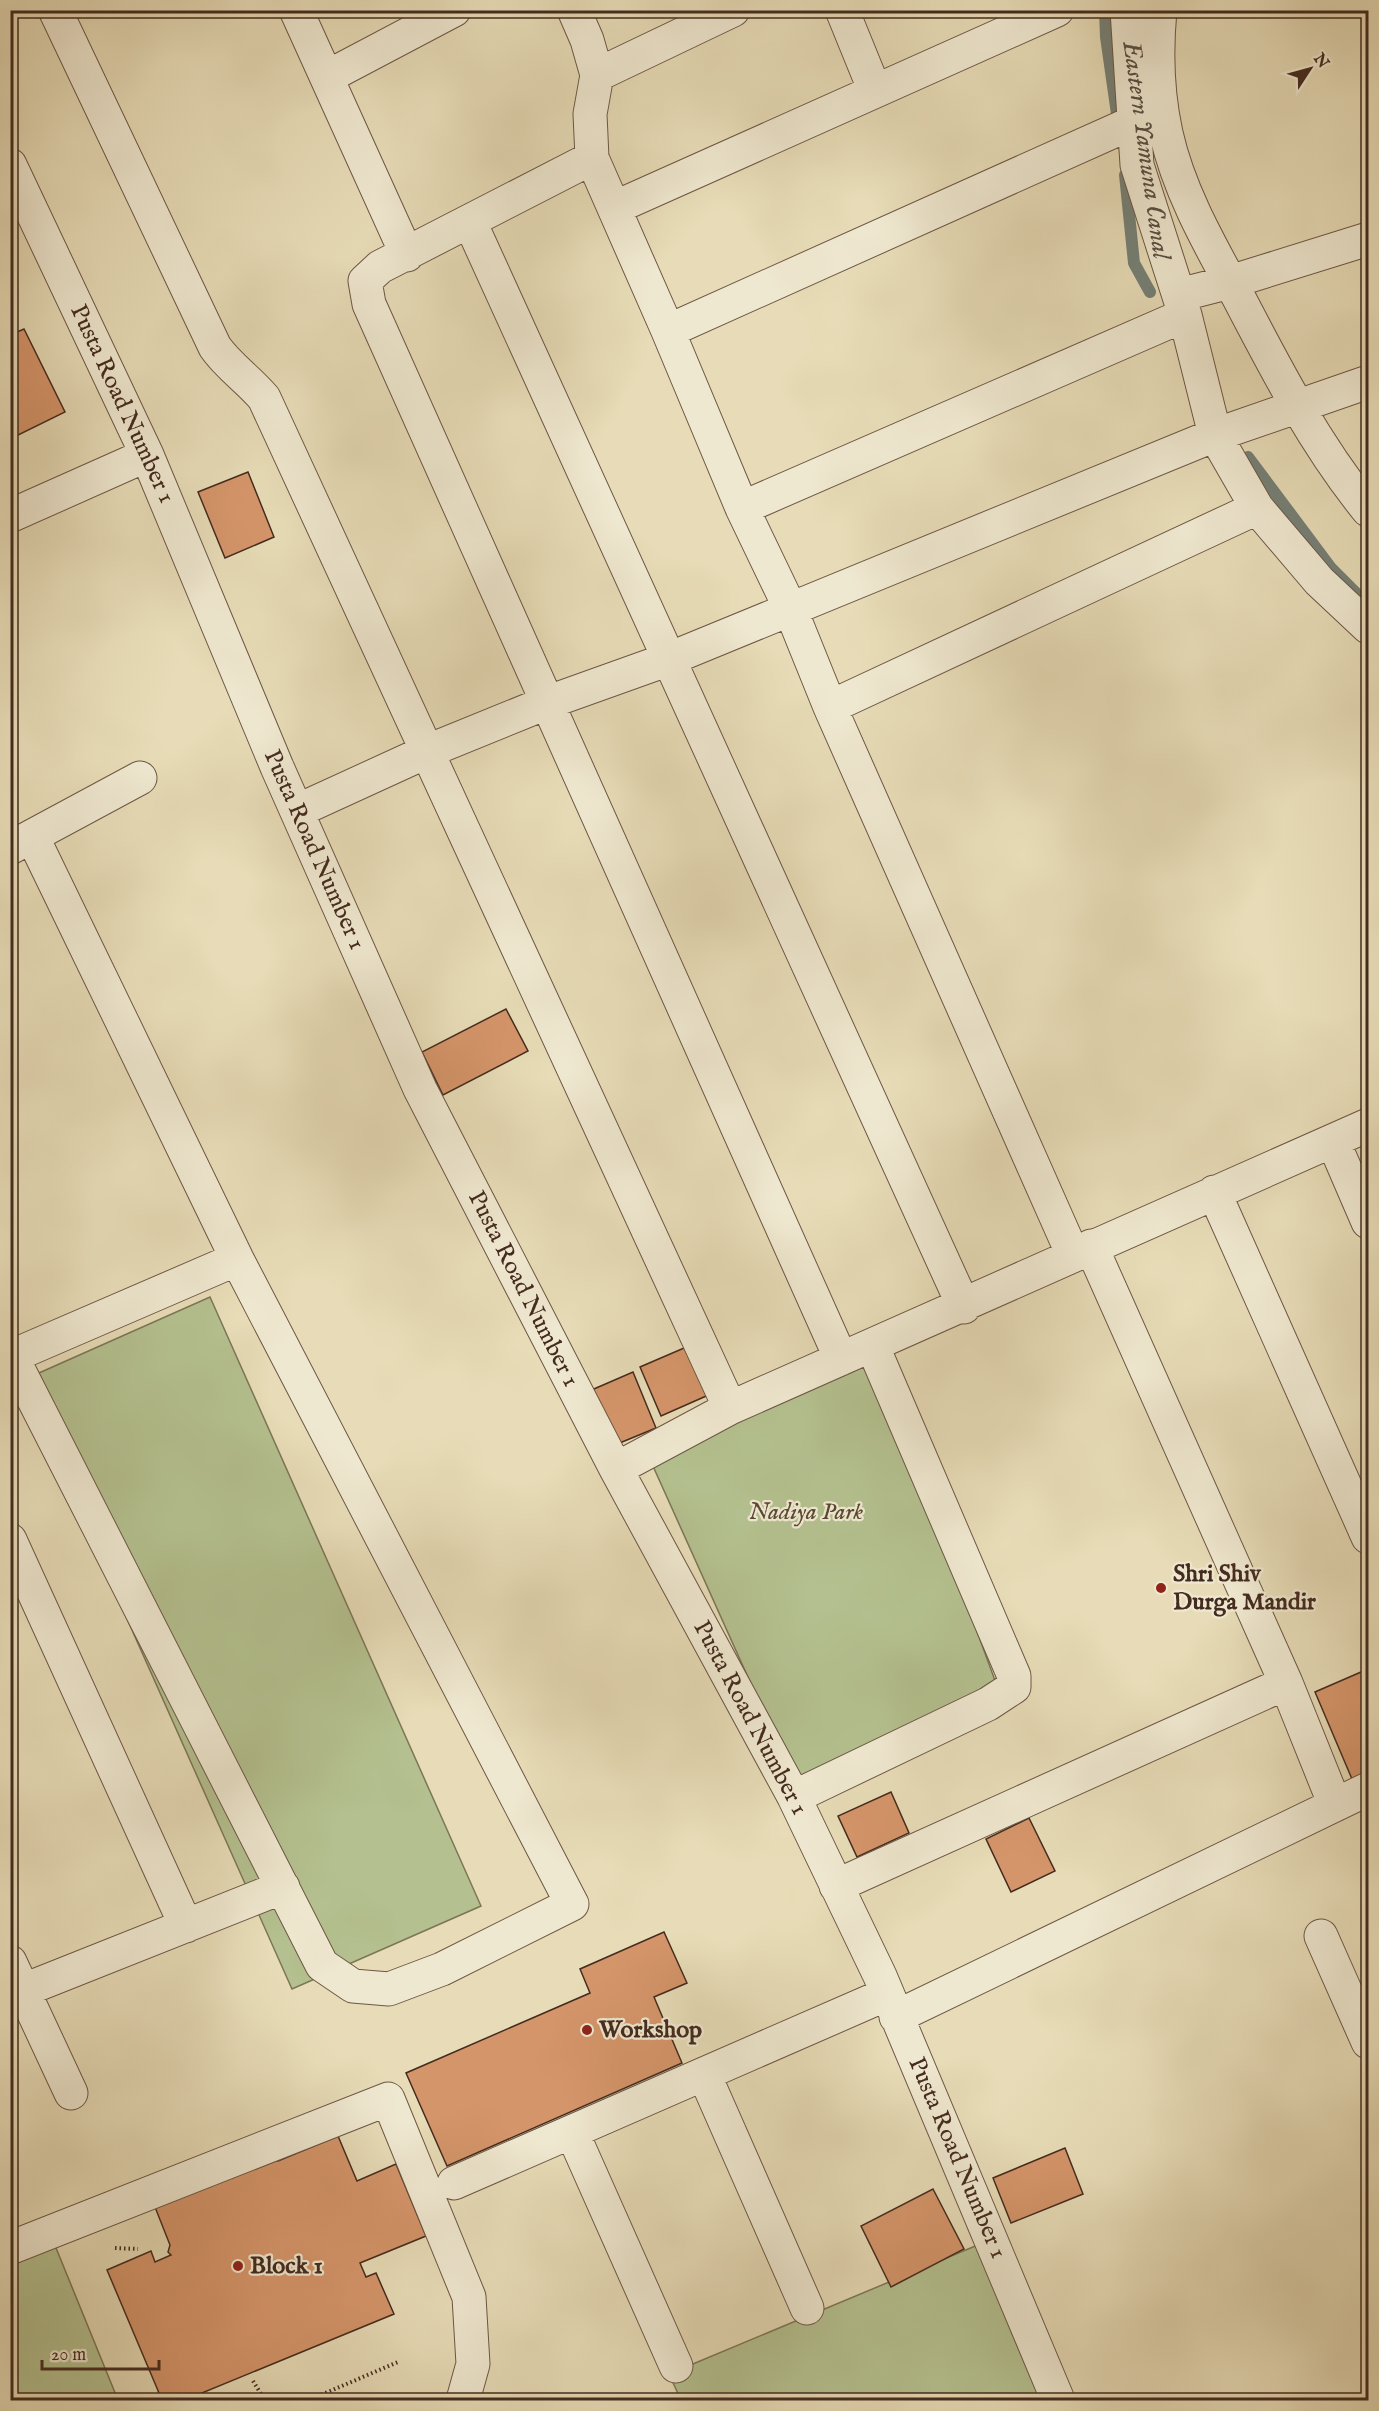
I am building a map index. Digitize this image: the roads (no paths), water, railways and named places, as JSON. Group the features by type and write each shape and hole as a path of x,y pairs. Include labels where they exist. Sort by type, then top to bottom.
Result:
{"street":[{"path":"55,10 215,347 228,366 248,380 264,398 730,1408"},
{"path":"296,10 407,255"},
{"path":"327,77 454,10"},
{"path":"574,10 587,40 597,75 590,114 592,158 742,508 790,608 830,706 1286,1683 1335,1805"},
{"path":"842,10 875,92"},
{"path":"614,207 1057,10"},
{"path":"1127,10 1132,123 1137,165 1182,305 1214,430 1257,508 1319,582 1368,627"},
{"path":"1160,10 1157,74 1166,135 1191,207 1296,406 1347,484 1368,510"},
{"path":"597,75 727,12"},
{"path":"668,331 1132,123"},
{"path":"592,158 380,267 365,281 369,304 841,1359"},
{"name":"Pusta Road Number 1","path":"10,165 147,455 297,811 420,1089 616,1469 795,1797 892,2005 1058,2400"},
{"path":"470,222 964,1307"},
{"path":"742,508 1230,282 1368,239"},
{"path":"297,811 428,751 546,703 669,658 1214,430 1368,382"},
{"path":"10,516 147,455"},
{"path":"830,706 1257,508"},
{"path":"140,778 21,842 572,1904 442,1969 389,1989 353,1986 322,1965 11,1356 237,1259"},
{"path":"616,1469 730,1408 964,1307 1082,1250 1368,1125"},
{"path":"1333,1141 1368,1222"},
{"path":"1214,1192 1368,1537"},
{"path":"795,1797 988,1704 1014,1687 1014,1676 873,1347"},
{"path":"10,1540 186,1926"},
{"path":"836,1886 1286,1683"},
{"path":"454,2183 704,2074 892,2005 1368,1789"},
{"path":"71,2093 17,1976 186,1926 283,1887"},
{"path":"1321,1936 1368,2042"},
{"path":"704,2074 807,2308"},
{"path":"10,2248 388,2099 468,2297 473,2364 463,2400"},
{"path":"572,2132 676,2366"}],"waterway":[{"name":"Eastern Yamuna Canal","path":"1105,10 1106,37 1119,128"},
{"name":"Eastern Yamuna Canal","path":"1125,175 1134,263 1150,292"},
{"name":"Eastern Yamuna Canal","path":"1248,457 1331,568 1368,605"}],"place":[{"name":"Shri Shiv Durga Mandir","path":"1161,1588"},
{"name":"Workshop","path":"587,2030"},
{"name":"Block 1","path":"238,2266"}],"park label":[{"name":"Nadiya Park","path":"806,1512"}]}
